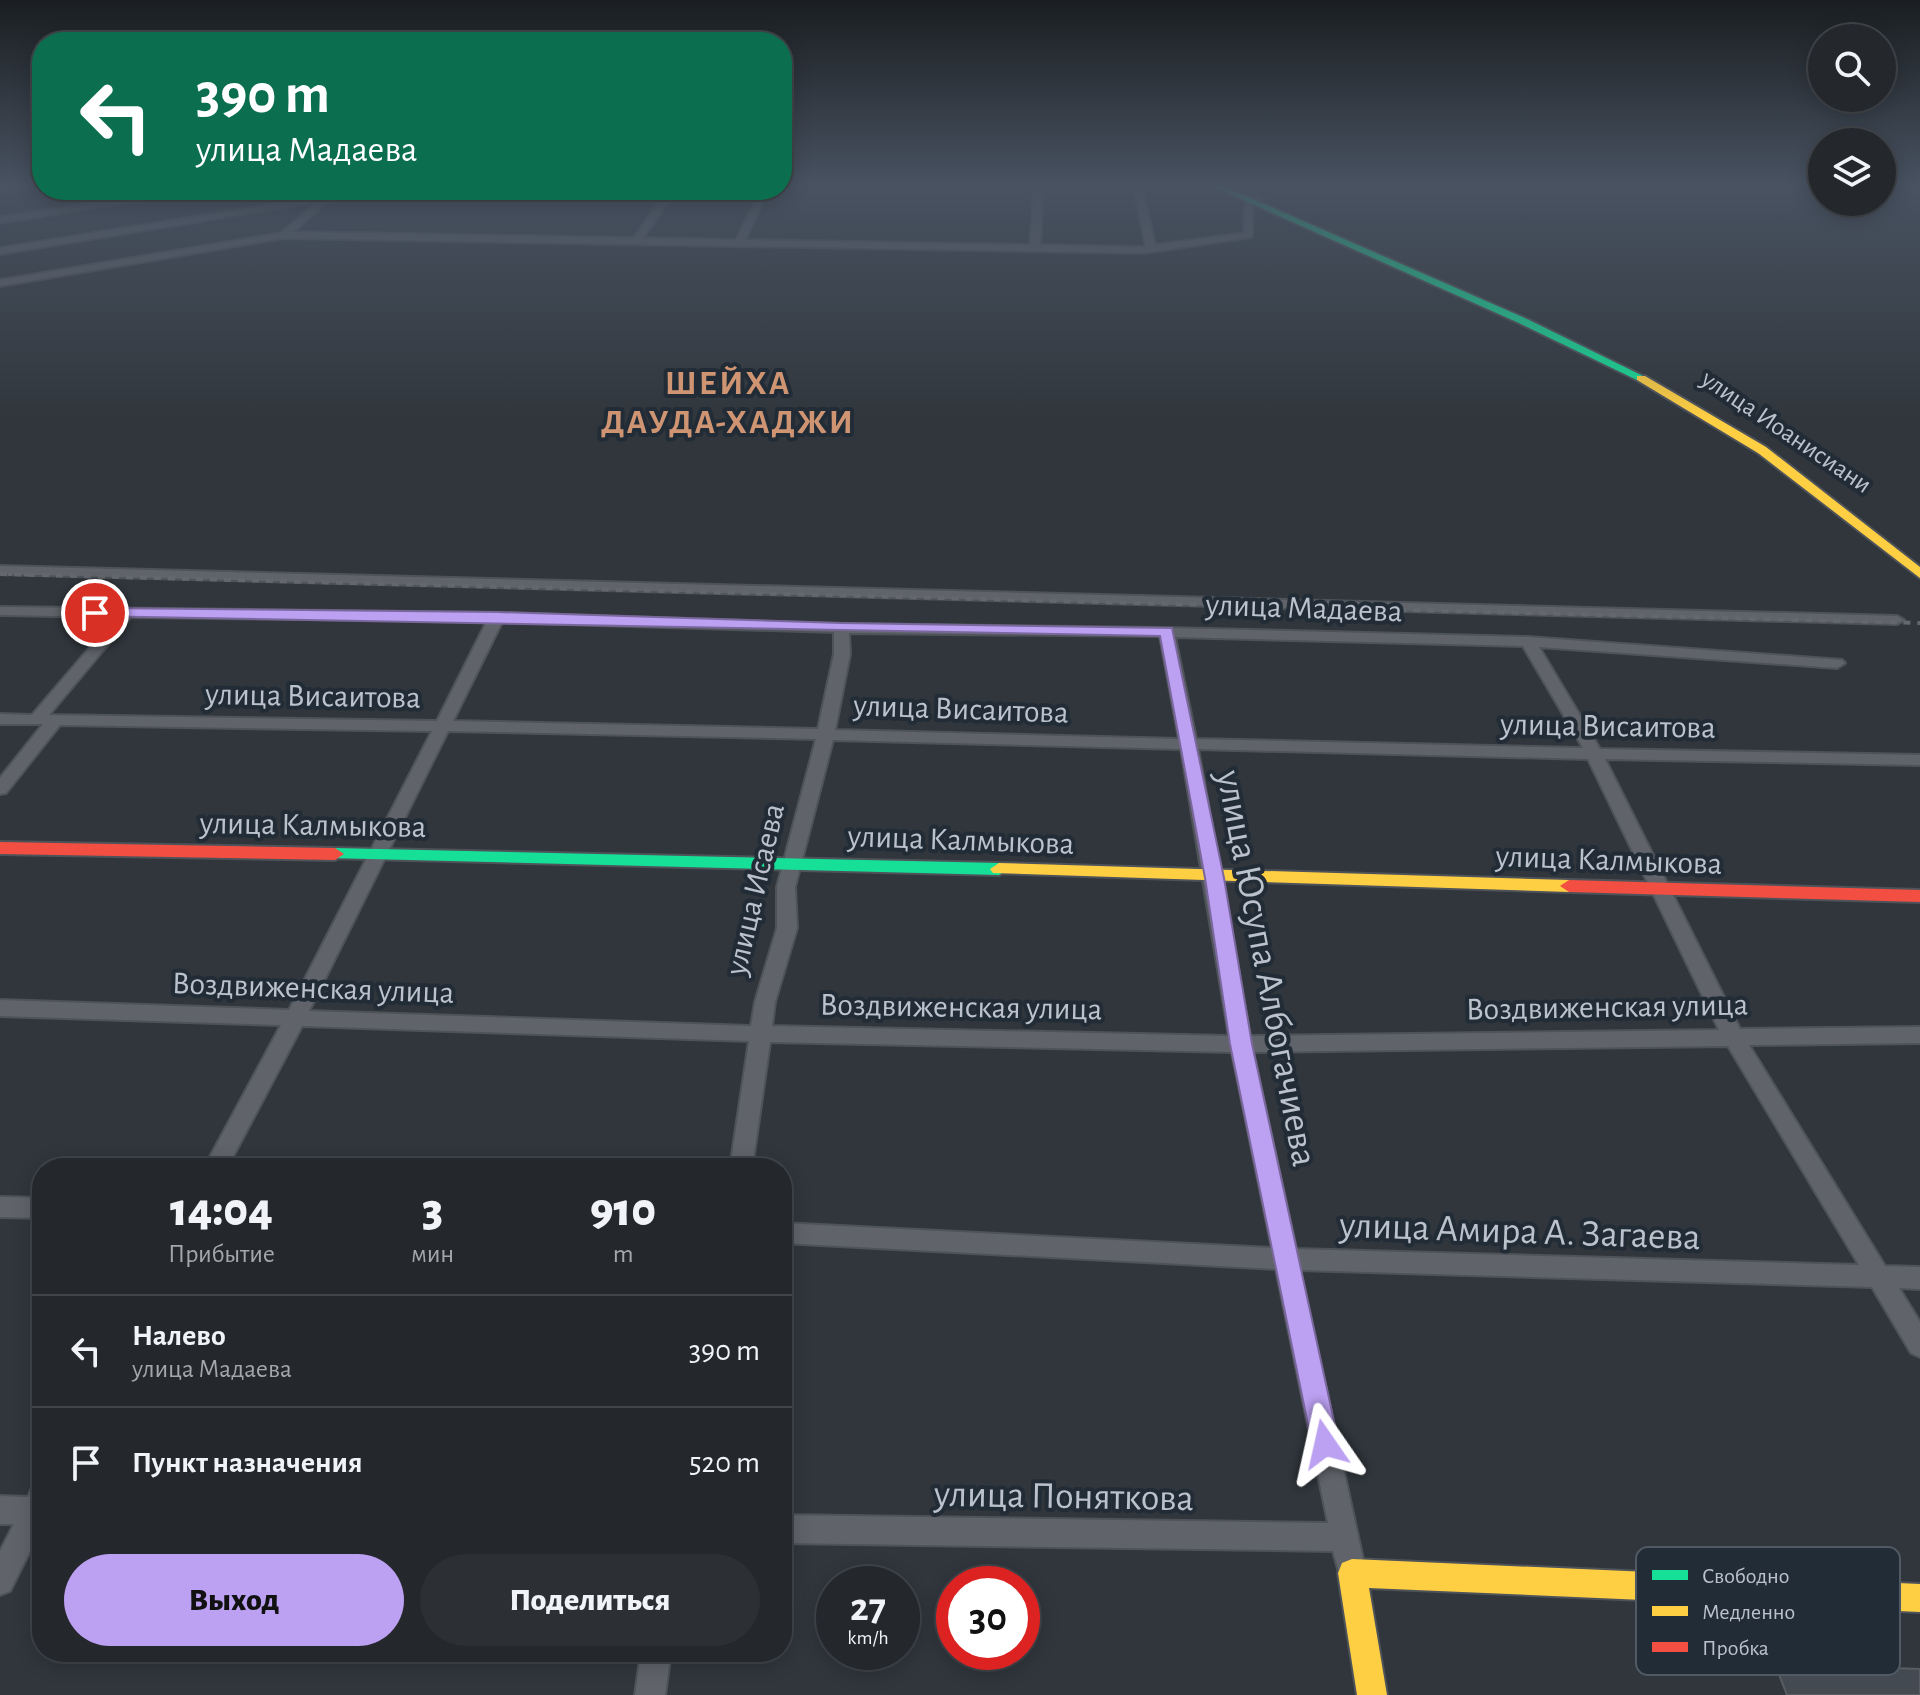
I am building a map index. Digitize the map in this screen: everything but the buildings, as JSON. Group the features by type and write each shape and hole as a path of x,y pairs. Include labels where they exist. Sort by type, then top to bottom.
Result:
{"main road":[{"path":"1390,262 1569,344 1681,400 1770,457 1920,574"},
{"name":"улица Иоанисиани","path":"1398,262 1556,330 1687,393 1780,451 1920,559"},
{"name":"улица Калмыкова","path":"0,848 793,863 1214,878 1920,896"},
{"path":"1352,1573 1636,1586"},
{"name":"улица Юсупа Албогачиева","path":"1352,1573 1372,1695"},
{"path":"1900,1597 1920,1598"}],"street":[{"path":"0,283 124,262"},
{"path":"0,570 1897,620"},
{"name":"улица Мадаева","path":"0,611 497,617 841,628 1167,632 1528,642 1837,663"},
{"path":"37,719 127,613"},
{"path":"220,1158 295,1019 497,617"},
{"name":"улица Исаева","path":"743,1158 763,1034 765,1002 787,928 786,887 842,654 841,628"},
{"name":"улица Юсупа Албогачиева","path":"1167,632 1214,878 1241,1044 1352,1573"},
{"path":"1528,642 1595,755 1732,1035 1920,1345"},
{"name":"улица Висаитова","path":"0,719 443,728 705,729 1190,746 1920,760"},
{"path":"0,789 56,719"},
{"name":"Воздвиженская улица","path":"0,1008 763,1034 1241,1044 1732,1035 1920,1035"},
{"path":"0,1207 32,1208"},
{"name":"улица Амира А. Загаева","path":"792,1234 1288,1259 1920,1278"},
{"path":"0,1510 32,1508"},
{"path":"0,1581 32,1522"},
{"name":"улица Поняткова","path":"792,1529 1344,1537"},
{"path":"650,1695 655,1662"}],"railway":[{"path":"31,575 0,574 1920,623"}],"traffic: fast":[{"path":"1389,262 1523,321 1641,378"},
{"path":"335,854 999,869"}],"traffic: slow":[{"path":"1641,378 1762,450 1920,574"},
{"path":"999,869 1569,886"},
{"path":"1372,1695 1352,1573 1636,1586"},
{"path":"1900,1597 1920,1598"}],"traffic: jam":[{"path":"0,848 335,854"},
{"path":"1569,886 1920,896"}],"district":[{"name":"ШЕЙХА ДАУДА-ХАДЖИ","path":"728,402"}],"route":[{"path":"95,613 497,617 841,628 1167,632 1214,878 1241,1044 1325,1444"}]}
